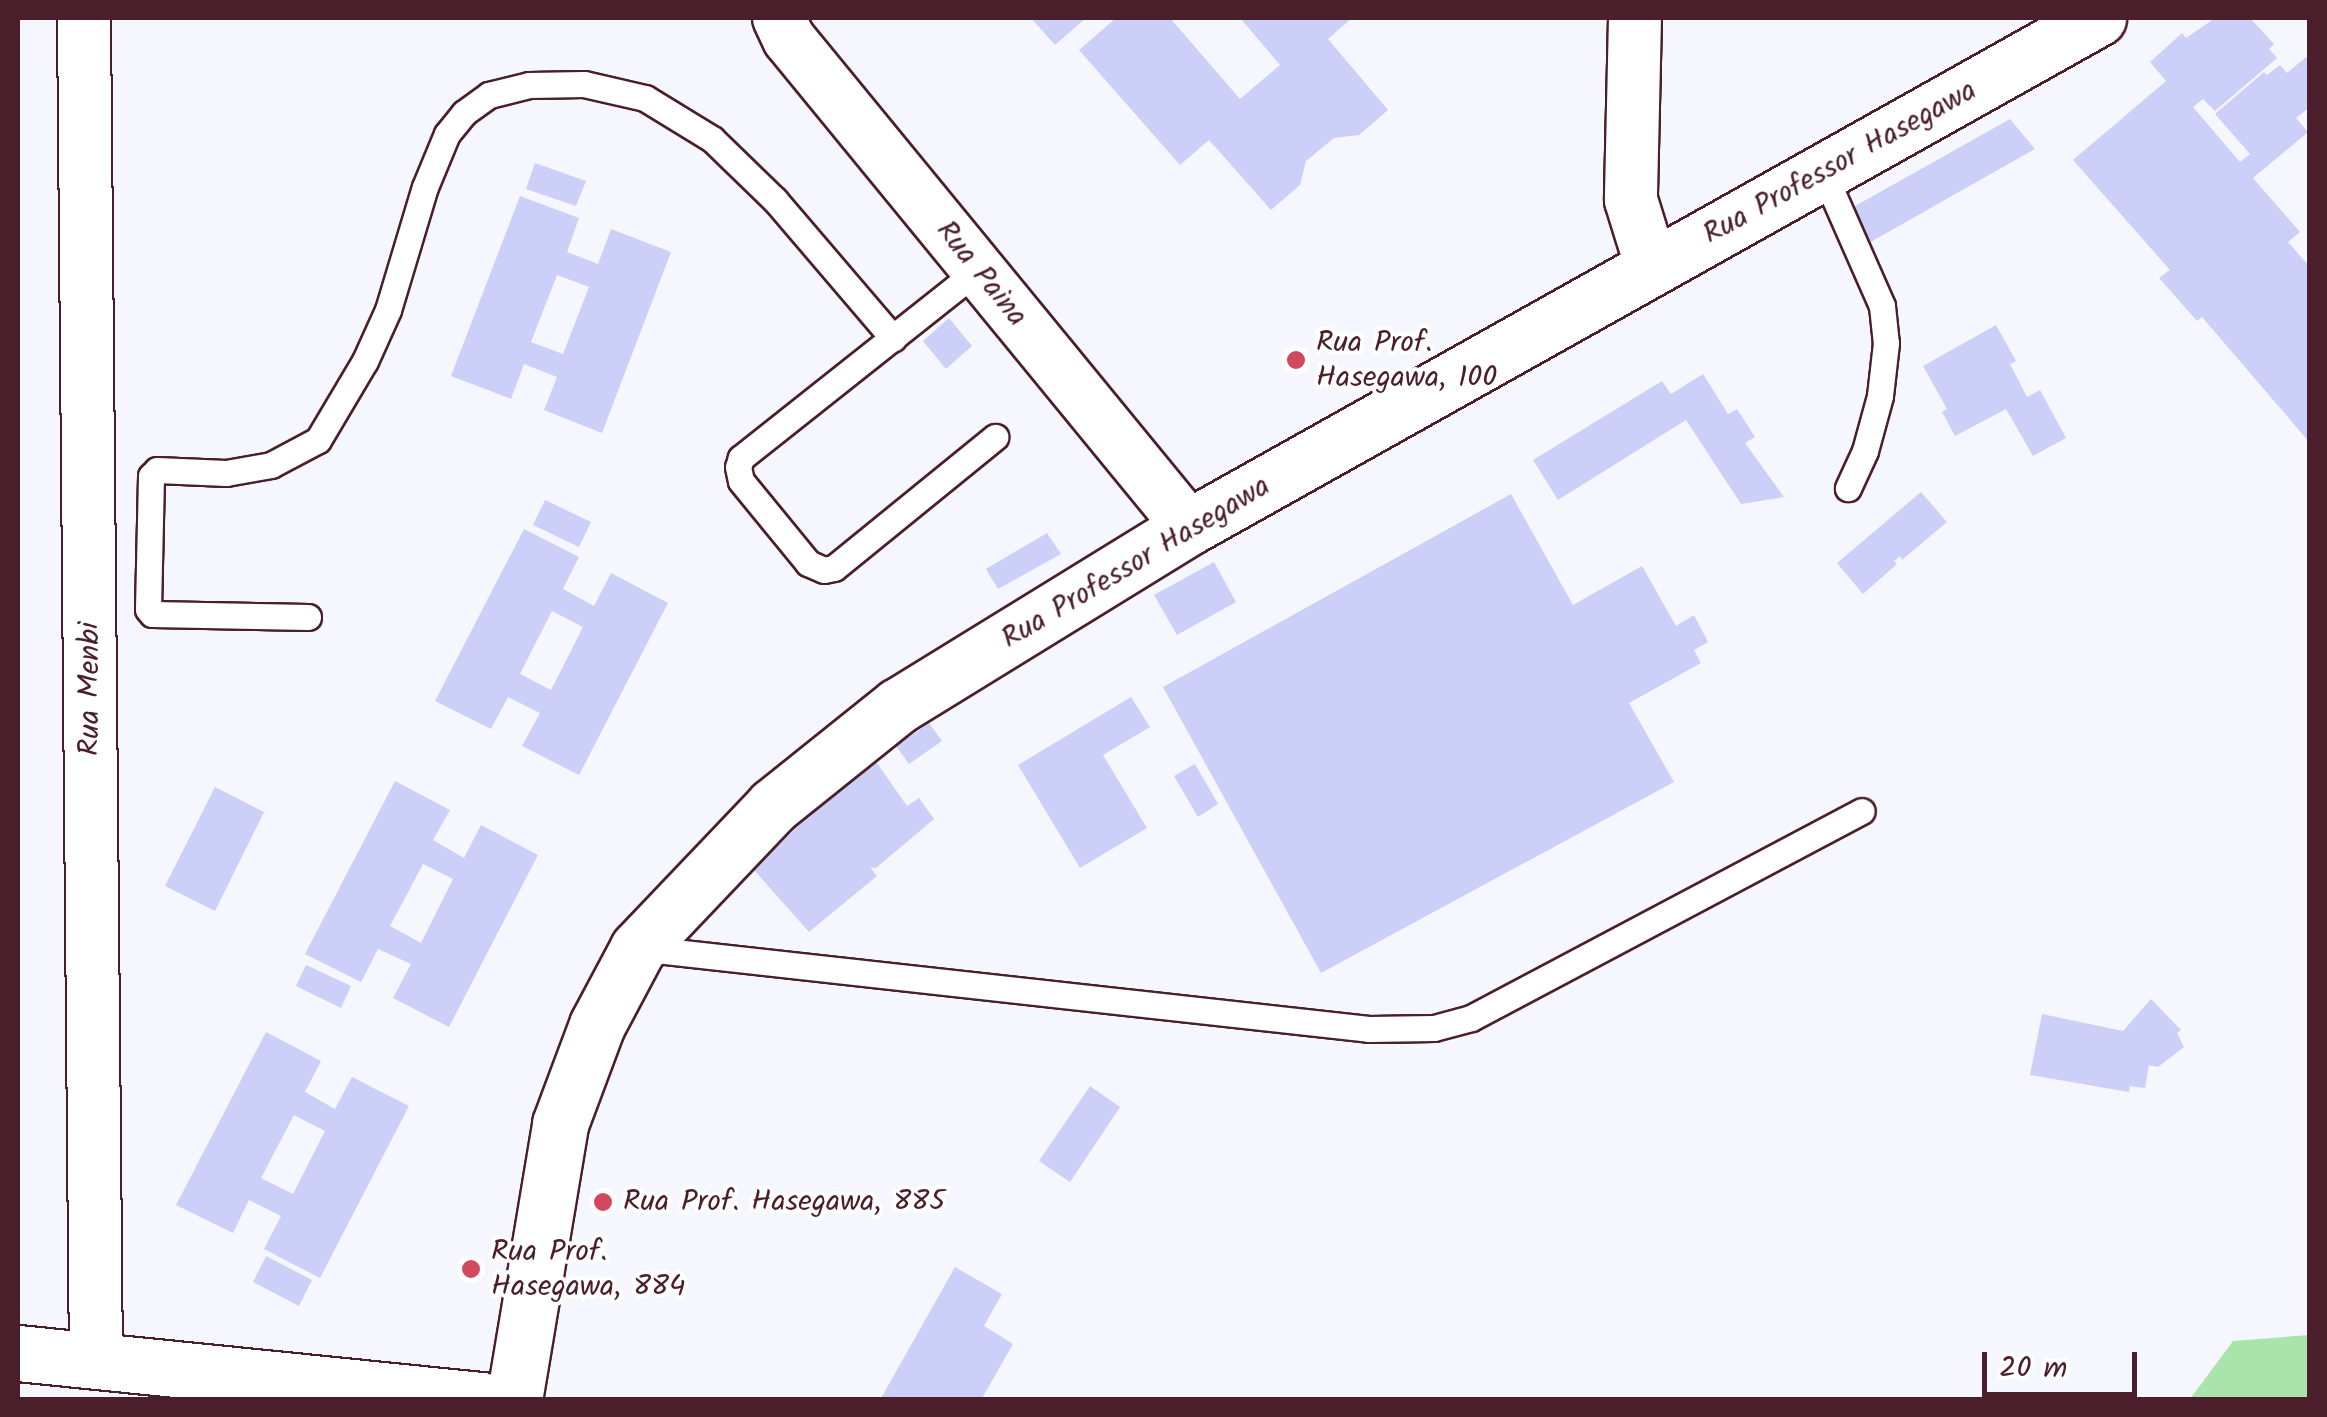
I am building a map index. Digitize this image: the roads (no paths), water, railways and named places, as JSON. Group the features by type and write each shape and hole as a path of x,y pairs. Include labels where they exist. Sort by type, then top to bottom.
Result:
{"street":[{"name":"Rua Menbi","path":"84,18 96,1360"},
{"name":"Rua Paina","path":"778,18 790,39 1189,527"},
{"path":"1635,18 1631,200 1652,268"},
{"name":"Rua Professor Hasegawa","path":"514,1400 560,1124 597,1025 638,948 772,806 898,706 1189,527 2098,18"},
{"path":"18,1353 483,1400"}],"lane":[{"path":"308,616 152,614 148,609 151,476 165,469 226,473 271,465 318,440 365,361 388,310 425,187 447,134 464,113 490,95 529,84 584,84 645,98 712,139 775,200 893,338"},
{"path":"1822,172 1882,306 1886,343 1875,414 1848,488"},
{"path":"978,270 741,458 738,467 740,480 808,563 824,570 834,568 995,437"},
{"path":"638,948 1369,1029 1434,1028 1470,1018 1862,812"}],"place":[{"name":"Rua Prof. Hasegawa, 100","path":"1296,360"},
{"name":"Rua Prof. Hasegawa, 885","path":"603,1202"},
{"name":"Rua Prof. Hasegawa, 884","path":"471,1269"}]}
